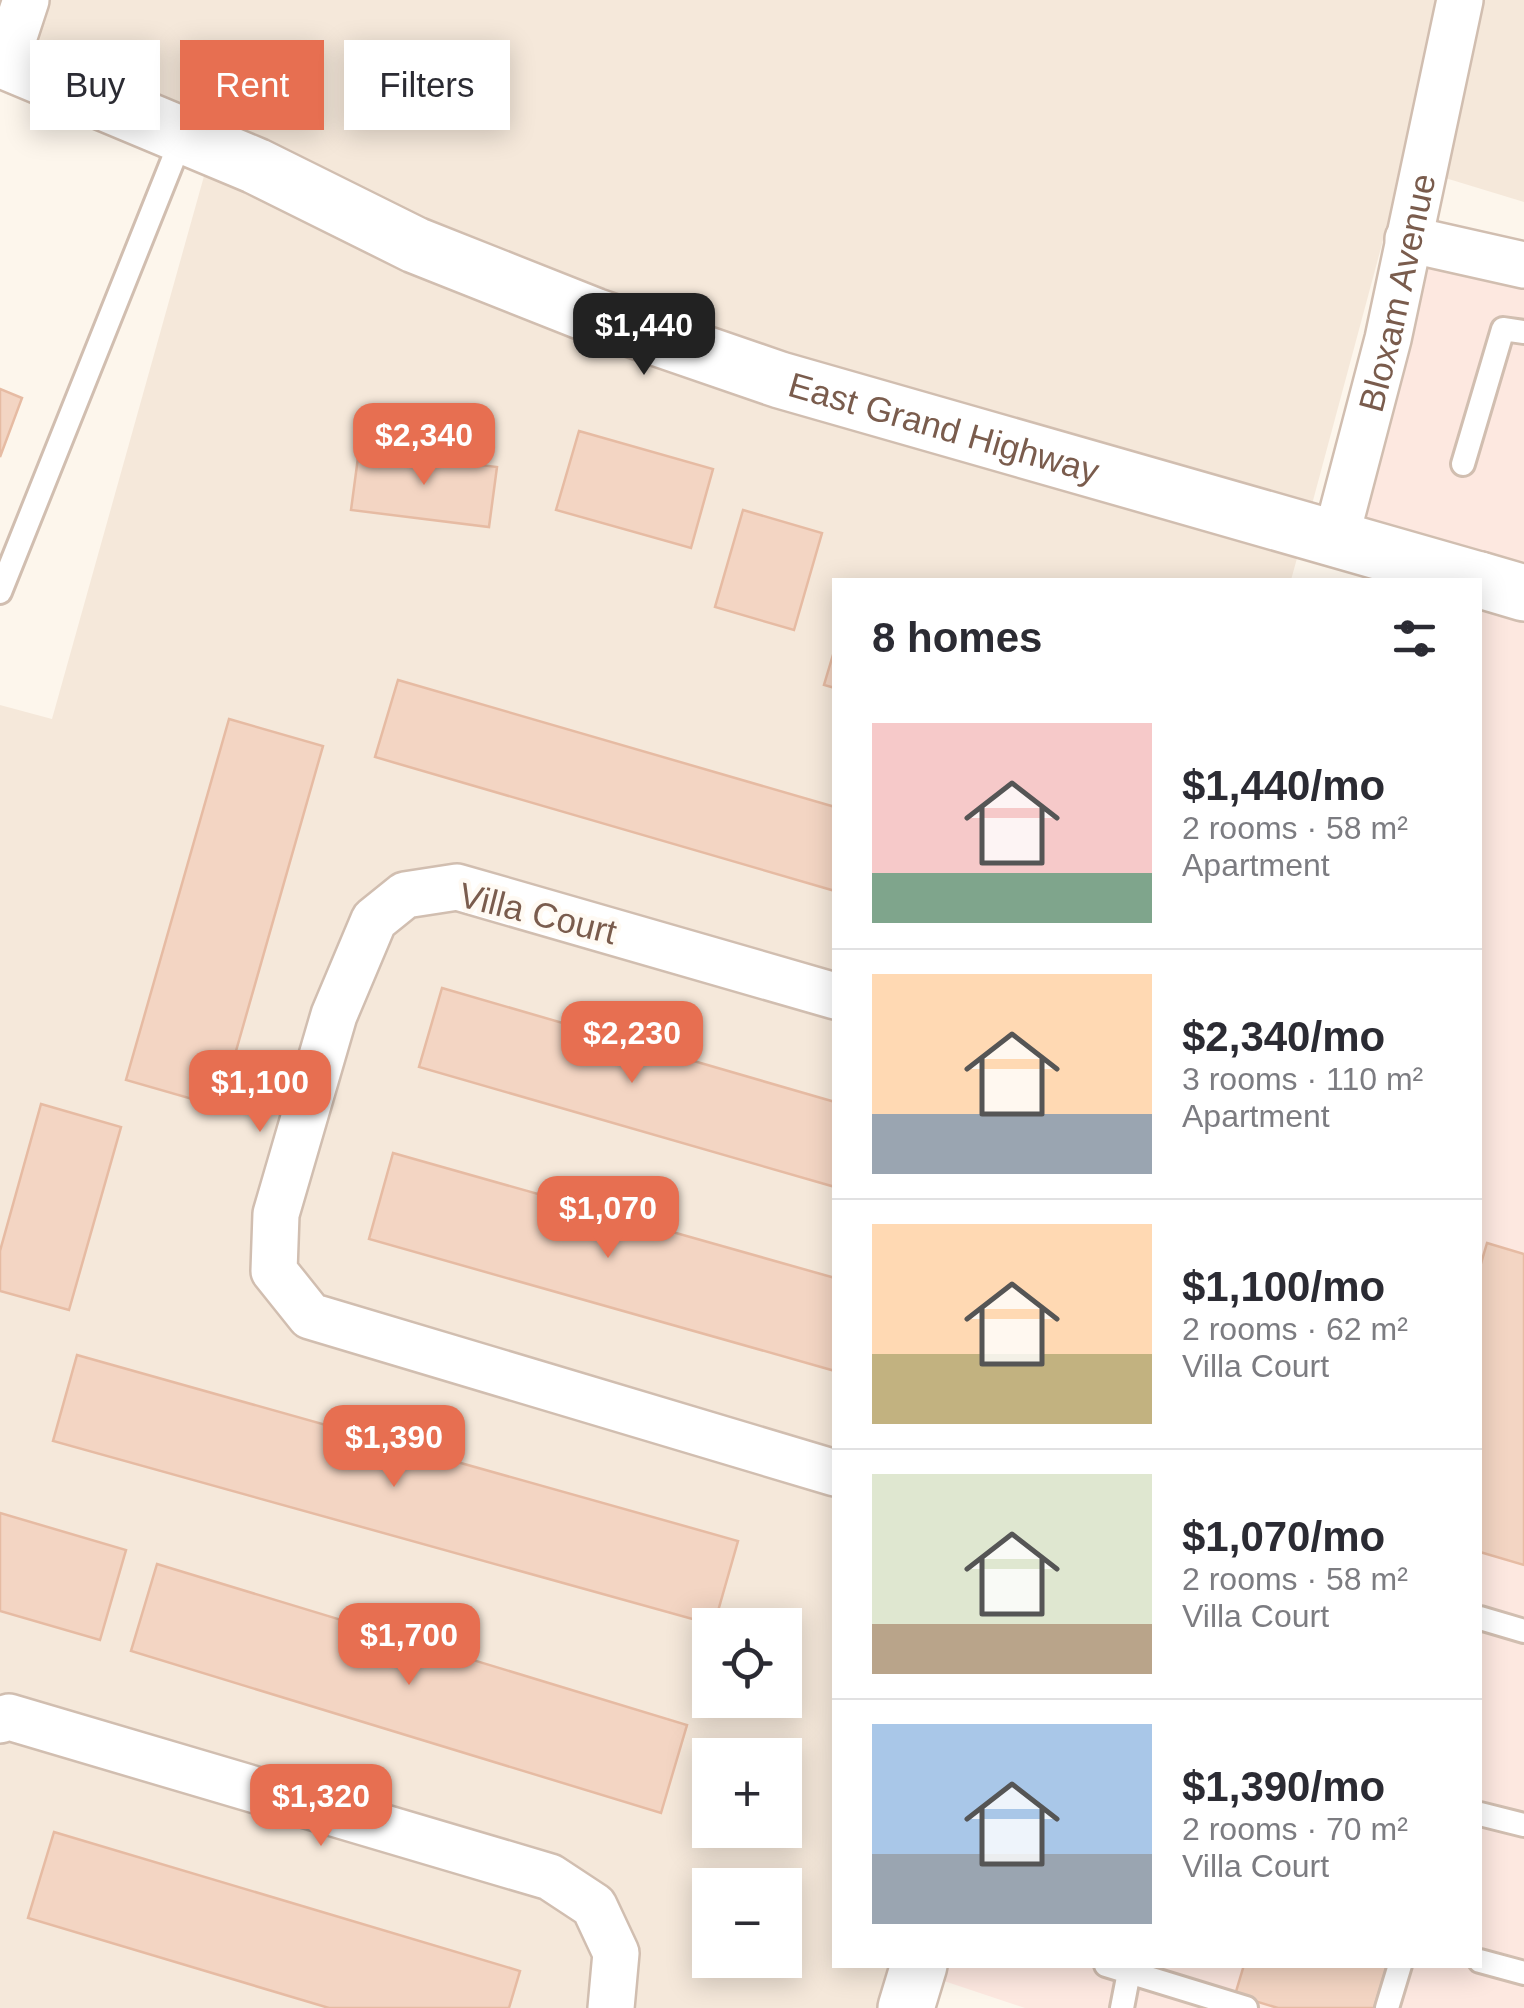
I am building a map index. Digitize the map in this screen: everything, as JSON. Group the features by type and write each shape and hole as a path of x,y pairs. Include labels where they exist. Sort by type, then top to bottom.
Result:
{"street":[{"path":"3,60 26,0"},
{"name":"Bloxam Avenue","path":"1330,558 1408,239 1460,0"},
{"name":"East Grand Highway","path":"3,60 183,135 415,245 594,316 1330,558 1466,578"},
{"path":"1408,239 1524,265"},
{"name":"East Grand Highway","path":"1482,581 1524,594"},
{"name":"Villa Court","path":"832,995 457,886 405,895 374,920 334,1015 276,1214 274,1271 310,1316 832,1473"},
{"path":"0,1720 9,1717 550,1877 594,1906 616,1953 611,2008"},
{"path":"906,2008 917,1968"}],"lane":[{"path":"0,592 183,135"},
{"path":"1463,464 1503,329 1524,332"},
{"path":"1482,1619 1524,1631"},
{"path":"1482,1814 1524,1825"},
{"path":"1482,1961 1524,1973"},
{"path":"1116,1968 1246,2008"},
{"path":"1387,2008 1399,1968"},
{"path":"1122,2008 1130,1972"}],"shaded area":[{"path":"45,0 1440,0 1413,129 1311,508 787,359 423,224 214,130 324,130 324,40 180,40 180,115 160,106 160,40 33,40"},
{"path":"1480,0 1524,0 1524,202 1442,177"},
{"path":"206,169 1299,551 1292,578 832,578 832,971 463,865 404,873 255,1272 832,1498 832,1968 897,1968 885,2008 631,2008 612,1896 15,1696 0,1697 0,705 52,719"},
{"path":"1423,265 1524,288 1524,570 1361,521"},
{"path":"1482,604 1524,617 1524,2008 1025,2008 935,1978 938,1968 1482,1968"},
{"path":"455,909 832,1018 832,1447 322,1296 295,1261 296,1216 353,1022 390,934 412,916"},
{"path":"7,1740 541,1898 579,1923 595,1959 590,2008 0,2008 0,1742"}],"building":[{"path":"0,389 22,398 0,457"},
{"path":"579,431 713,469 691,548 556,510"},
{"path":"359,450 497,467 489,527 351,510"},
{"path":"743,510 822,533 794,630 715,607"},
{"path":"832,658 832,687 824,685"},
{"path":"398,680 832,806 832,890 375,757"},
{"path":"229,719 323,746 220,1107 126,1080"},
{"path":"442,988 832,1101 832,1186 419,1067"},
{"path":"41,1104 121,1127 69,1310 0,1291 0,1251"},
{"path":"393,1153 832,1277 832,1370 369,1239"},
{"path":"1487,1243 1524,1254 1524,1565 1482,1553 1482,1260"},
{"path":"77,1355 738,1541 719,1608 692,1608 692,1619 53,1441"},
{"path":"0,1513 126,1550 100,1640 0,1611"},
{"path":"157,1564 687,1725 661,1813 131,1651"},
{"path":"54,1832 520,1971 509,2008 329,2008 28,1918"},
{"path":"1243,1968 1386,1968 1374,2008 1278,2008 1235,1995"}]}
